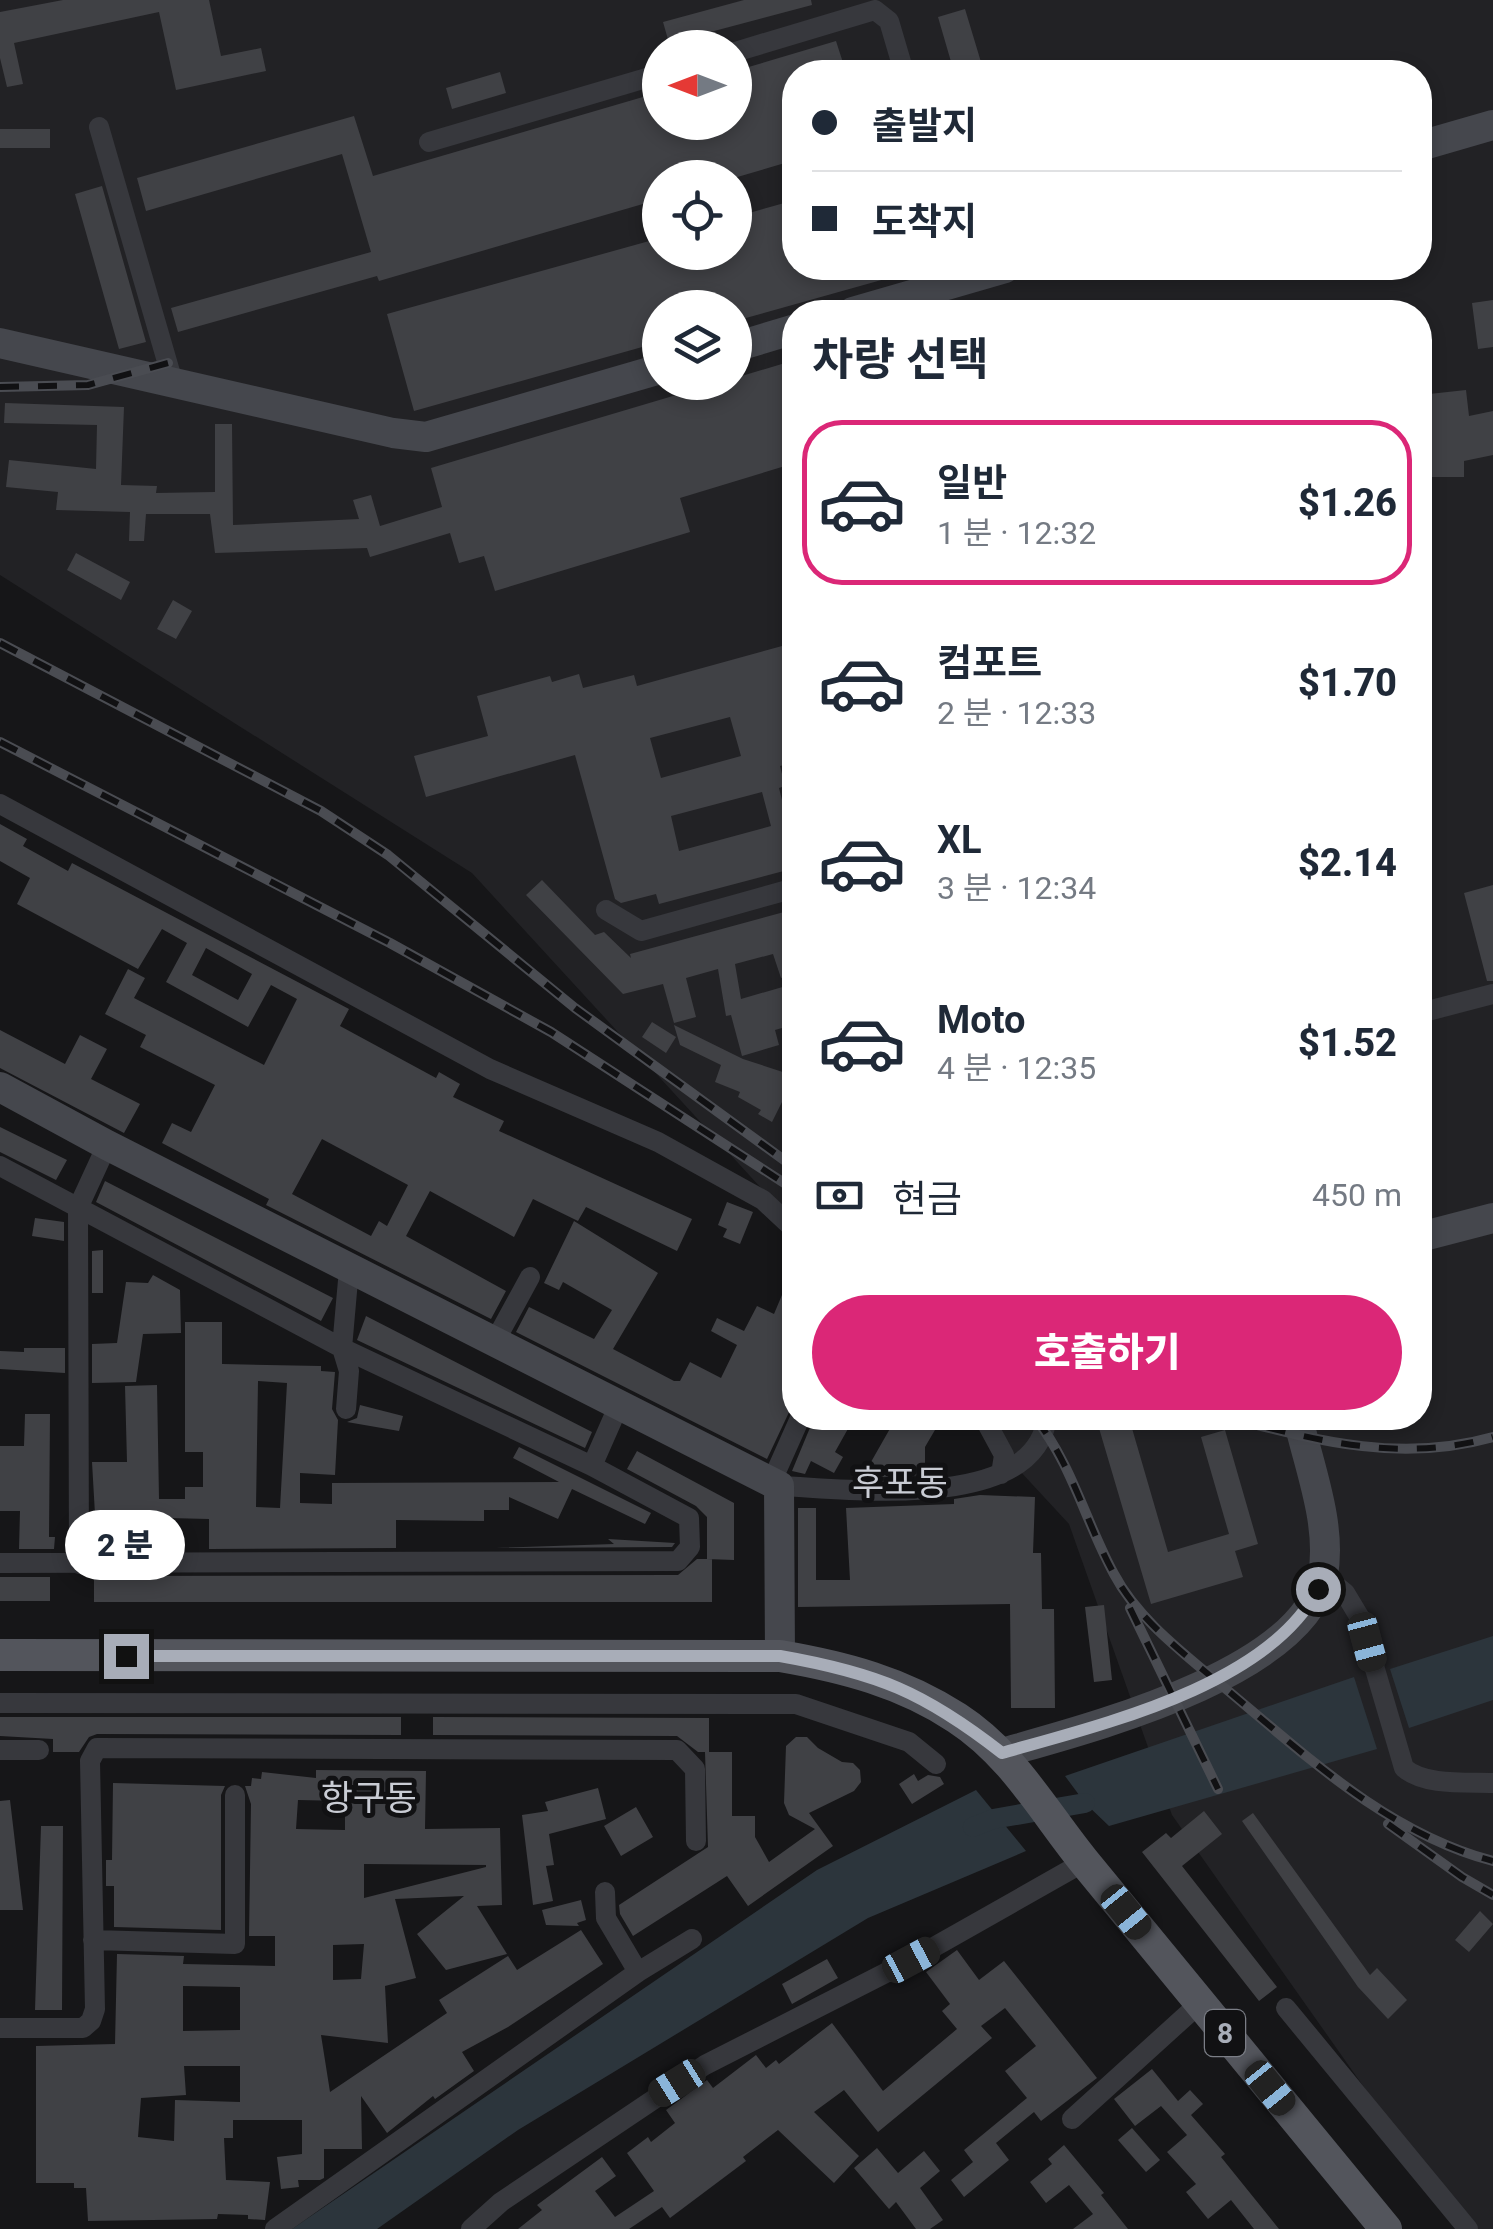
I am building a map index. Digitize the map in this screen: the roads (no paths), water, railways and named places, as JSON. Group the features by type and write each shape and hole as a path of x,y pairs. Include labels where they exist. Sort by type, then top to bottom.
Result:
{"main road":[{"name":"8","path":"0,1655 780,1656 840,1665 907,1690 960,1720 1011,1765 1075,1849 1386,2229"}],"street":[{"path":"752,47 876,10 889,20 901,60"},
{"path":"428,142 642,79"},
{"path":"1432,142 1493,124"},
{"path":"98,126 173,382"},
{"path":"886,300 942,280"},
{"path":"752,342 782,334"},
{"path":"0,343 393,433 426,437 642,374"},
{"path":"0,804 490,1070 658,1142 763,1200 782,1218"},
{"path":"606,910 641,931 782,892"},
{"path":"1432,1010 1493,994"},
{"path":"0,1087 775,1484 946,1489 1001,1474 1026,1456 1045,1430"},
{"path":"78,1564 78,1208 107,1145"},
{"path":"0,1166 342,1348 592,1466 689,1518 690,1547 678,1561 0,1563"},
{"path":"1432,1234 1493,1218"},
{"path":"346,1410 349,1370 342,1348 349,1269"},
{"path":"494,1343 530,1277"},
{"path":"592,1466 618,1406"},
{"path":"780,1656 775,1484 795,1430"},
{"path":"990,1430 1004,1456 1001,1474"},
{"path":"1011,1765 1214,1679 1265,1648 1302,1618 1323,1575 1322,1518 1301,1430"},
{"path":"1323,1575 1345,1594 1360,1618 1404,1768 1412,1776 1493,1783"},
{"path":"0,1703 796,1704 908,1742 936,1764"},
{"path":"0,2028 70,2030 91,2022 96,2009 90,1761 97,1748 676,1750 695,1769 696,1841"},
{"path":"0,1750 39,1750"},
{"path":"92,1940 235,1944 235,1795"},
{"path":"471,2229 501,2202 705,2065 911,1960 1075,1849"},
{"path":"605,1892 606,1918 638,1972"},
{"path":"275,2229 638,1972 692,1939"},
{"path":"1072,2119 1200,2003"},
{"path":"1286,2008 1468,2229"}],"waterway":[{"path":"973,1827 993,1819 1085,1803"}],"railway":[{"path":"0,387 88,385 168,363"},
{"path":"0,643 321,811 388,855 575,1008 782,1159"},
{"path":"0,742 390,943 551,1032 782,1182"},
{"path":"1044,1430 1069,1474 1114,1574 1159,1631 1344,1785 1415,1830 1493,1861"},
{"path":"1280,1430 1328,1441 1393,1448 1459,1445 1493,1437"},
{"path":"1130,1608 1218,1789"},
{"path":"1388,1824 1493,1895"}],"district":[{"name":"후포동","path":"900,1483"},
{"name":"항구동","path":"369,1798"}]}
